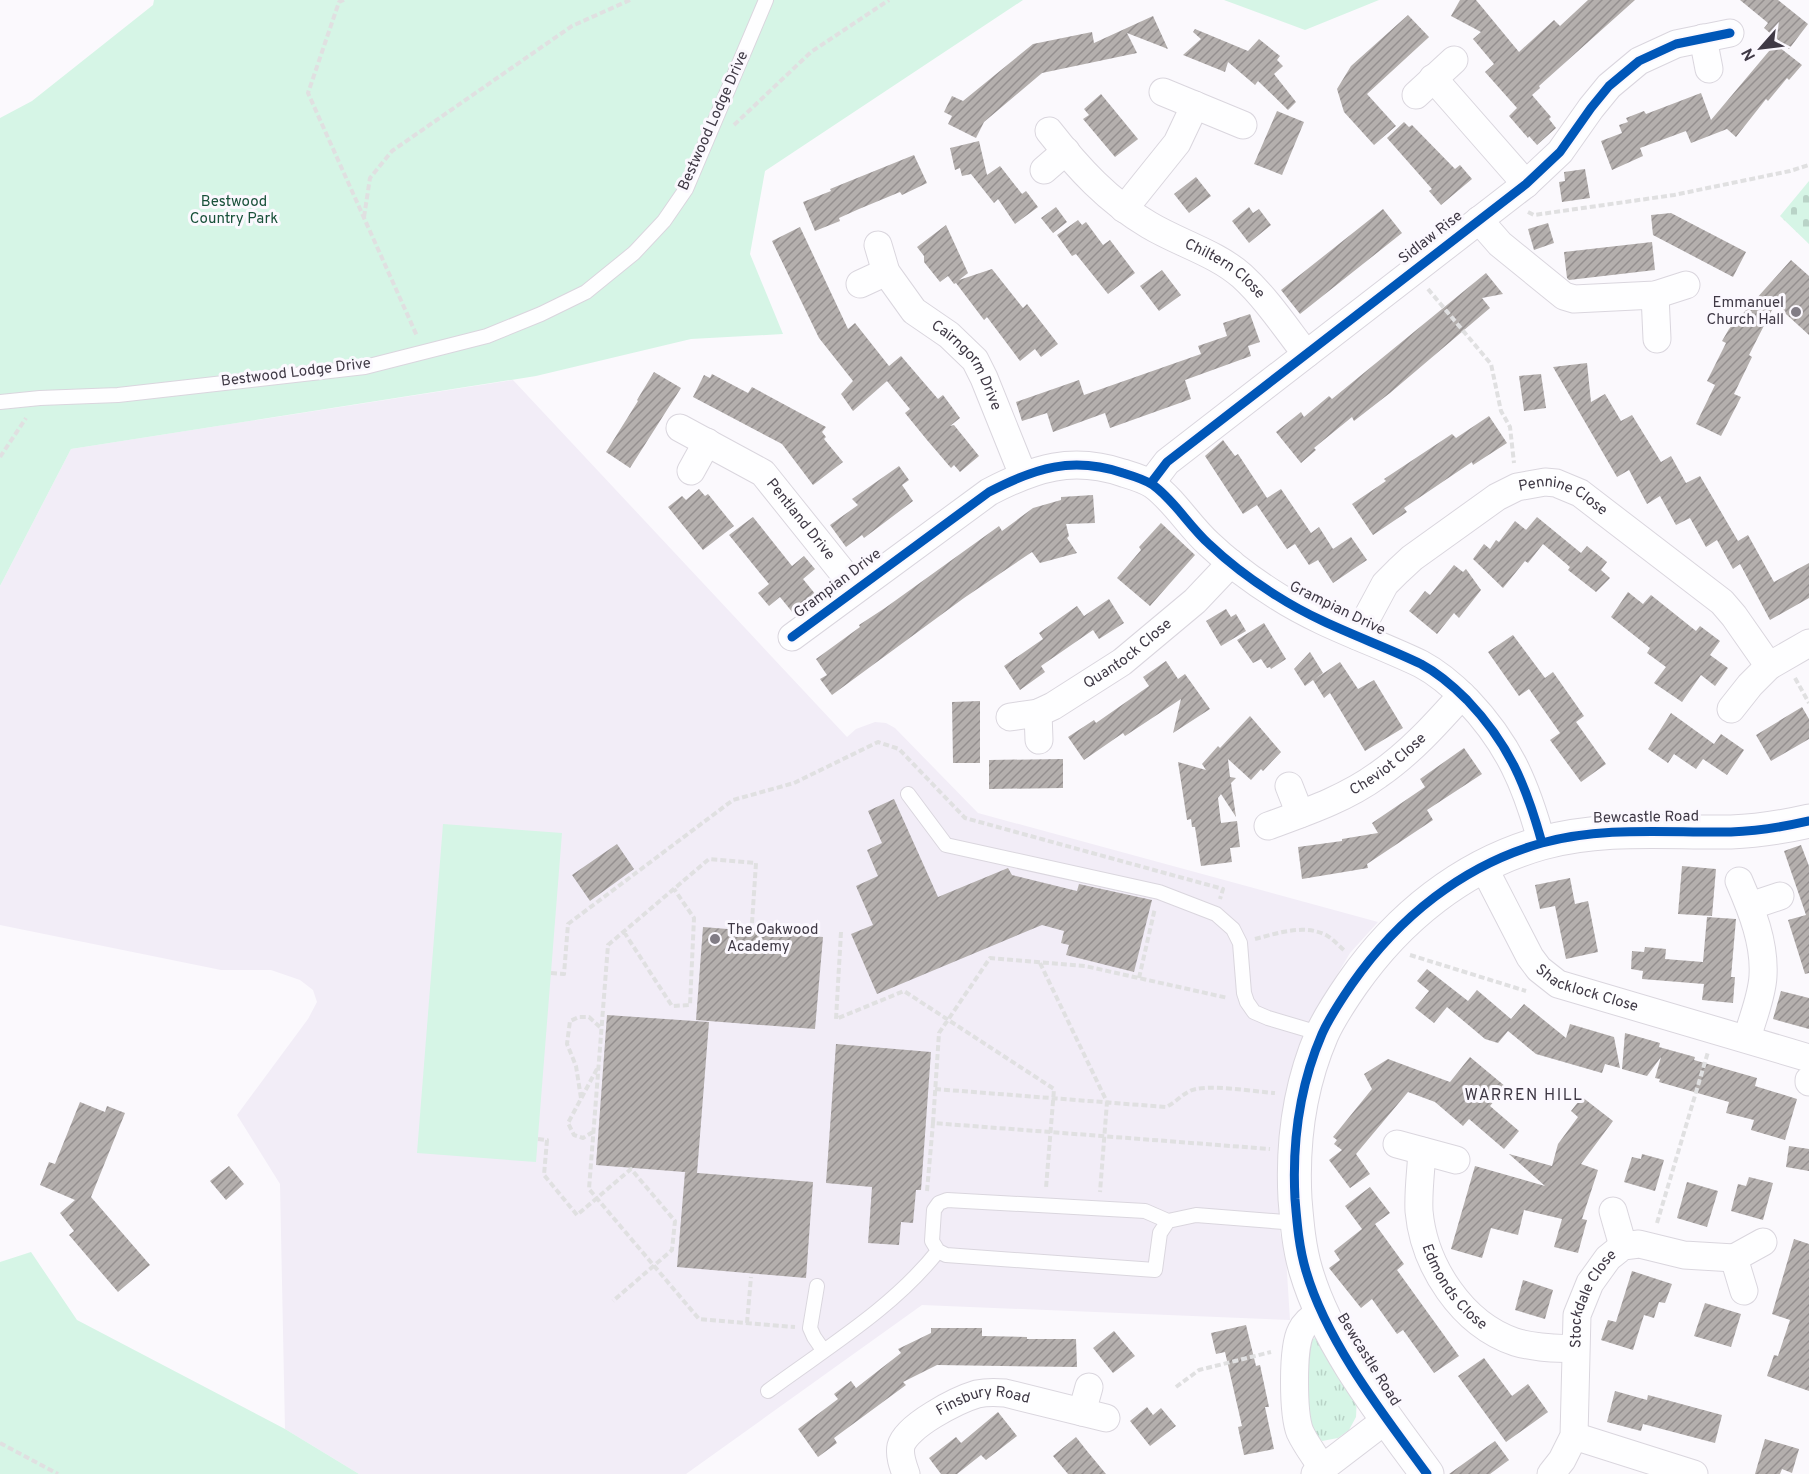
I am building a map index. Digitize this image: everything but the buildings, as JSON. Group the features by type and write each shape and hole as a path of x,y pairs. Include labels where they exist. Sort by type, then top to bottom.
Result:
{"street":[{"name":"Sidlaw Rise","path":"1151,483 1167,462 1518,190 1560,152 1591,108 1624,72 1639,61 1676,44 1730,33"},
{"path":"1703,38 1709,69"},
{"path":"1454,60 1424,87 1518,190"},
{"path":"1164,92 1243,125"},
{"path":"1124,209 1177,143 1195,105"},
{"name":"Chiltern Close","path":"1044,170 1058,141 1090,179 1124,209 1174,239 1227,265 1241,276 1306,354"},
{"path":"1479,220 1500,244 1564,296 1574,299 1655,295 1686,285"},
{"name":"Cairngorm Drive","path":"878,245 886,272 914,311 949,335 975,360 1023,475"},
{"path":"860,284 886,272"},
{"path":"1655,295 1657,339"},
{"name":"Pentland Drive","path":"680,428 763,473 856,589"},
{"path":"691,471 707,442"},
{"name":"Grampian Drive","path":"792,637 989,492 1023,475 1056,466 1077,464 1114,470 1151,483 1164,494 1209,544 1278,597 1300,610 1423,665 1445,680 1462,695 1498,735 1529,798 1542,843"},
{"name":"Pennine Close","path":"1358,636 1385,584 1412,558 1489,503 1517,487 1556,483 1581,493 1722,602 1769,666"},
{"name":"Quantock Close","path":"1010,717 1038,713 1053,706 1122,662 1195,601 1231,563"},
{"path":"1731,709 1769,666 1809,643"},
{"name":"Cheviot Close","path":"1268,826 1356,789 1378,775 1425,735 1462,695"},
{"path":"1038,713 1039,740"},
{"path":"1289,786 1300,814"},
{"name":"Bewcastle Road","path":"1427,1474 1387,1419 1330,1332 1320,1312 1306,1271 1297,1223 1294,1151 1303,1095 1322,1034 1332,1014 1372,956 1420,907 1459,880 1512,853 1542,843 1610,831 1732,832 1761,830 1809,821"},
{"name":"Shacklock Close","path":"1483,866 1530,957 1539,969 1558,984 1809,1058"},
{"path":"1739,881 1750,906 1761,944 1763,978 1747,1040"},
{"path":"1750,906 1780,896"},
{"name":"Edmonds Close","path":"1456,1160 1410,1148 1419,1192 1421,1228 1427,1248 1446,1286 1460,1304 1496,1333 1535,1347 1575,1349"},
{"path":"1613,1211 1623,1246"},
{"path":"1744,1291 1734,1258 1762,1242"},
{"name":"Stockdale Close","path":"1551,1474 1562,1460 1574,1436 1577,1315 1590,1283 1608,1258 1623,1246 1639,1244 1684,1255 1734,1258"},
{"path":"1320,1312 1305,1324 1295,1347 1296,1417 1300,1431 1319,1471 1387,1419"},
{"name":"Finsbury Road","path":"906,1474 902,1462 890,1443 921,1421 975,1395 989,1392 1005,1393 1092,1406"},
{"path":"1574,1436 1680,1472"}],"lane":[{"name":"Bestwood Lodge Drive","path":"0,402 118,395 365,367 487,336 541,314 586,292 634,253 664,221 686,189 766,0"},
{"path":"908,794 946,844 1159,892 1216,914 1233,929 1240,943 1247,1002 1254,1012 1322,1034"},
{"path":"1168,1221 1160,1233 1155,1270 946,1255 938,1251 932,1240 934,1210 939,1203 947,1200 1145,1212 1168,1221 1196,1215 1297,1223"},
{"path":"768,1391 866,1319 919,1275 938,1251"},
{"path":"817,1286 810,1328 823,1350"}],"path":[{"path":"344,0 339,2 308,93 424,352"},
{"path":"364,218 369,178 392,151 572,26 630,0"},
{"path":"702,154 811,52 889,0"},
{"path":"1518,190 1522,209 1534,215 1674,195 1809,165"},
{"path":"1413,271 1491,364 1501,411 1510,427 1517,487"},
{"path":"0,457 40,398"},
{"path":"551,973 564,974 568,924 733,801 794,783 878,742 899,749 965,818 1163,872 1139,978"},
{"path":"752,923 756,862 709,859 608,945 589,1189 699,1319 810,1328"},
{"path":"624,932 672,1006 690,1005 694,918 674,889"},
{"path":"1240,943 1282,932 1309,930 1372,956 1533,994"},
{"path":"841,932 836,1019 904,991 1054,1089 1045,1206"},
{"path":"934,1210 927,1193 939,1033 990,958 1085,966 1247,1002"},
{"path":"1040,962 1107,1102 1098,1209"},
{"path":"581,1098 576,1066 567,1044 570,1021 579,1017 589,1017 602,1028"},
{"path":"1651,1247 1714,1030"},
{"path":"593,1132 583,1138 574,1135 568,1123 598,1066"},
{"path":"935,1089 1166,1107 1189,1091 1201,1088 1303,1095"},
{"path":"933,1123 1294,1151"},
{"path":"538,1139 547,1140 544,1175 578,1215 631,1169 675,1221 672,1250 613,1301"},
{"path":"747,1323 751,1277"},
{"path":"1176,1387 1199,1370 1295,1347"},
{"path":"0,1443 58,1474"}],"shaded area":[{"name":"The Oakwood Academy","path":"513,380 847,737 856,729 875,722 886,723 895,728 978,813 1378,922 1350,953 1318,1007 1285,1106 1277,1180 1280,1233 1286,1257 1290,1320 922,1305 686,1474 359,1474 285,1429 280,1184 237,1115 308,1019 317,1002 313,990 300,980 271,970 221,970 0,925 0,586 71,449"}],"green space":[{"name":"Bestwood Country Park","path":"154,0 1023,0 765,171 750,254 783,334 691,339 536,376 71,449 0,586 0,118 32,101 153,5"},
{"path":"1224,0 1379,0 1305,30"},
{"path":"1809,181 1809,244 1780,216"},
{"path":"443,824 562,833 536,1162 417,1153"},
{"path":"31,1252 77,1320 285,1429 359,1474 0,1474 0,1262"},
{"path":"1315,1338 1325,1344 1357,1396 1356,1417 1349,1430 1338,1438 1322,1441 1311,1430 1303,1350 1310,1340"}],"cycle path":[{"path":"1151,483 1167,462 1526,184 1560,152 1609,86 1639,61 1676,44 1730,33"},
{"path":"792,637 989,492 1022,477 1054,467 1087,465 1123,473 1146,481 1161,491 1209,544 1233,565 1268,590 1312,616 1421,664 1451,685 1482,716 1505,749 1522,784 1542,843"},
{"path":"1427,1474 1375,1402 1342,1351 1315,1298 1302,1253 1295,1199 1296,1136 1308,1073 1314,1053 1332,1014 1370,960 1412,916 1459,880 1513,853 1542,843 1589,834 1741,831 1809,821"}],"place":[{"name":"Emmanuel Church Hall","path":"1796,312"},
{"name":"The Oakwood Academy","path":"715,939"}],"district":[{"name":"WARREN HILL","path":"1524,1096"}]}
